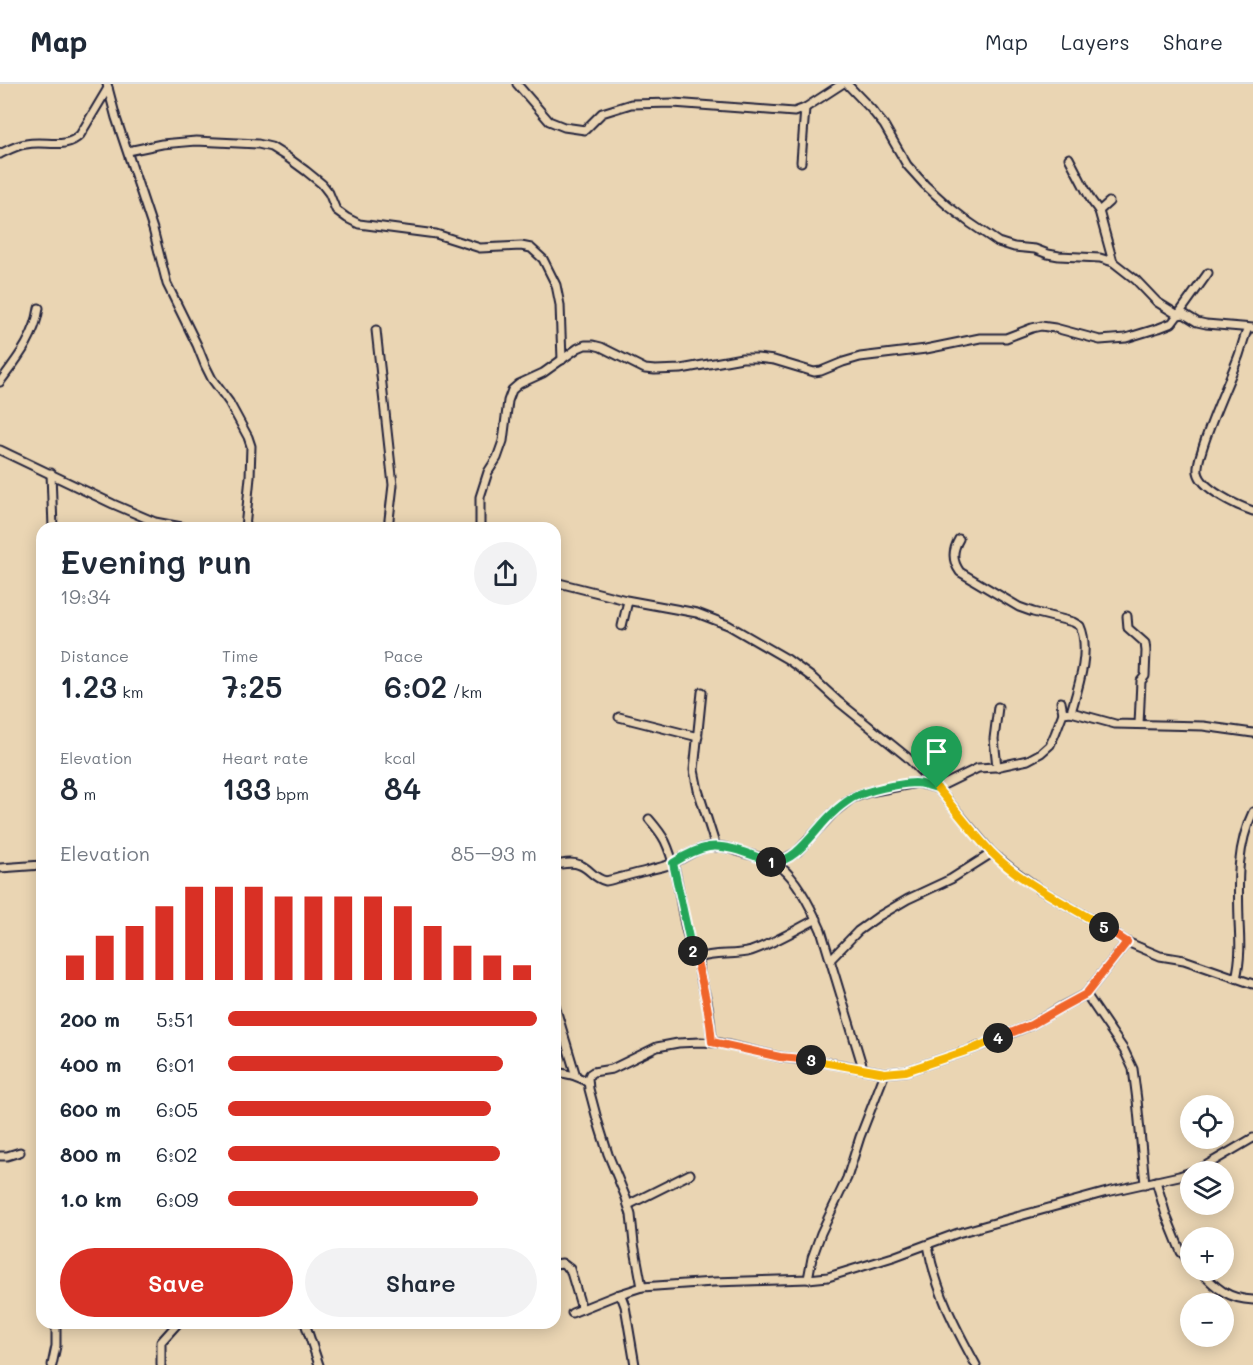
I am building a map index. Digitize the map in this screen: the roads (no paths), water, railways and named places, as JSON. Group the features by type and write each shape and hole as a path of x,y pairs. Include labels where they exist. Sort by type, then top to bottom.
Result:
{"street":[{"path":"517,84 549,121 564,127 585,130 602,113 631,104 673,103 794,112 805,108 842,84"},
{"path":"847,84 866,103 884,126 907,165 932,192 998,242 1059,256 1092,257 1113,262 1136,280 1157,302 1178,315 1184,314 1197,322 1206,324 1250,328 1206,436 1198,472 1202,481 1215,492 1253,511"},
{"path":"107,86 153,229 167,284 212,379 229,402 251,446 245,522"},
{"path":"0,154 24,144 60,144 74,141 80,135 107,86"},
{"path":"801,162 805,108"},
{"path":"128,151 162,144 196,141 258,144 271,147 322,184 329,193 336,210 359,224 436,234 480,248 521,246 531,248 543,259 556,285 560,305 562,360"},
{"path":"1069,158 1091,200 1099,210 1113,262"},
{"path":"1099,210 1109,202"},
{"path":"480,522 480,497 483,482 497,458 503,441 508,402 512,390 585,345 600,347 645,369 681,369 742,358 757,358 774,360 814,372 860,357 926,349 980,338 1006,338 1041,326 1100,340 1126,338 1172,323 1208,273"},
{"path":"0,382 24,348 37,321 39,308"},
{"path":"376,330 393,485 389,522"},
{"path":"0,450 155,522"},
{"path":"51,473 53,522"},
{"path":"773,863 797,852 833,813 852,798 869,792 917,783 937,788 978,768 997,767 1028,760 1050,745 1081,677 1084,639 1080,626 1019,607 960,572 954,558 954,548 960,540"},
{"path":"561,584 628,601 697,613 728,625 786,659 814,679 907,757 937,788 992,853 1041,890 1127,942 1160,956 1184,960 1253,984"},
{"path":"622,626 628,601"},
{"path":"1127,616 1128,628 1145,643 1146,651 1145,676 1141,681 1139,724"},
{"path":"702,692 694,770 716,846"},
{"path":"1061,702 1067,712 1115,724 1203,726 1253,733"},
{"path":"997,767 994,739 998,707"},
{"path":"620,717 698,737"},
{"path":"1236,978 1239,960 1240,854 1244,834 1253,812"},
{"path":"649,819 665,840 673,863 691,947 698,961 712,1042"},
{"path":"561,864 579,864 592,875 606,881 662,867 707,847 716,846 781,867 789,875 817,919 831,958 862,1068"},
{"path":"831,958 858,931 879,916 908,899 951,879 992,853"},
{"path":"0,868 36,865"},
{"path":"698,961 702,956 737,955 752,951 817,919"},
{"path":"642,1287 628,1205 603,1137 588,1083 590,1074 612,1069 657,1047 678,1043 712,1042 780,1057 885,1073 915,1068 975,1048 1031,1025 1086,994 1127,942"},
{"path":"1086,994 1124,1050 1133,1070 1145,1184"},
{"path":"561,1026 576,1076"},
{"path":"561,1073 583,1078 588,1083"},
{"path":"808,1279 812,1258 847,1178 885,1073"},
{"path":"1214,1161 1253,1138"},
{"path":"0,1156 20,1152"},
{"path":"628,1205 690,1174"},
{"path":"572,1313 642,1287 828,1277 958,1233 1107,1191 1180,1175"},
{"path":"1156,1181 1180,1250"},
{"path":"928,1245 947,1309 976,1365"},
{"path":"561,1263 570,1269 582,1309"},
{"path":"1209,1281 1216,1288 1240,1299 1253,1300"},
{"path":"617,1295 622,1298 625,1306 635,1365"},
{"path":"52,1365 56,1346 56,1329"},
{"path":"161,1365 161,1342 173,1329"},
{"path":"307,1329 318,1365"}]}
